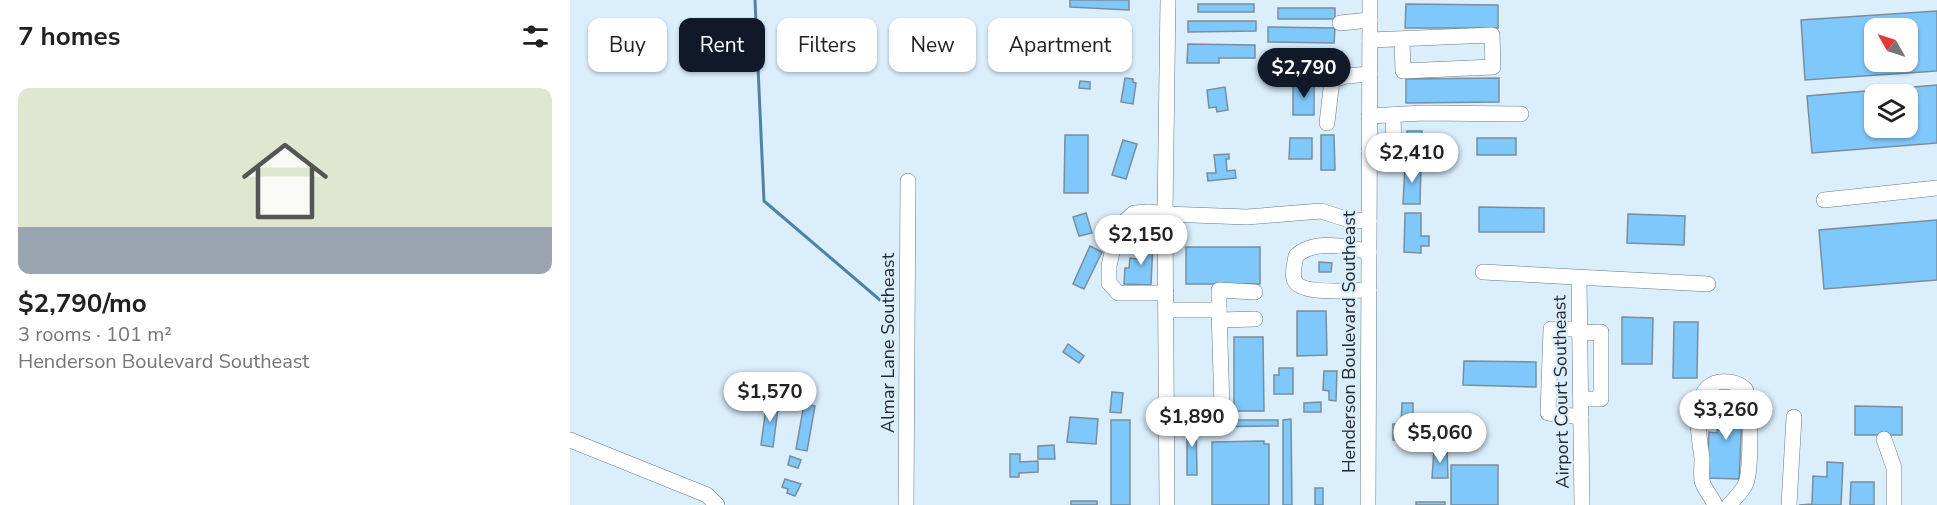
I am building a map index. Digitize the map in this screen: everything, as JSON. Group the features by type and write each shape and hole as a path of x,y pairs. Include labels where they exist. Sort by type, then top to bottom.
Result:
{"street":[{"path":"1167,505 1165,214 1168,0"},
{"name":"Henderson Boulevard Southeast","path":"1368,505 1370,0"},
{"path":"1341,23 1370,20"},
{"path":"1370,40 1492,35 1493,67 1403,71 1402,39"},
{"path":"1327,123 1332,80 1370,74"},
{"path":"1370,116 1423,113 1521,114"},
{"path":"1393,115 1394,151"},
{"path":"1370,151 1425,151"},
{"name":"Almar Lane Southeast","path":"906,505 908,181"},
{"path":"1824,200 1937,188"},
{"path":"1166,293 1118,293 1109,283 1109,266 1114,243 1124,222 1134,213 1247,217 1321,211 1349,220 1369,221"},
{"path":"1369,252 1345,246 1308,247 1296,256 1293,280 1307,290 1369,290"},
{"path":"1483,272 1708,284"},
{"name":"Airport Court Southeast","path":"1579,278 1582,505"},
{"path":"1222,406 1219,290 1255,292"},
{"path":"1166,310 1256,319"},
{"path":"1581,399 1601,399 1601,332 1551,329 1548,413 1581,417"},
{"path":"1715,505 1702,483 1702,460 1698,441 1699,403 1706,388 1725,381 1738,383 1748,392 1749,407 1749,471 1746,484 1730,505"},
{"path":"1790,505 1794,417"},
{"path":"1884,439 1894,468 1894,505"},
{"path":"570,441 707,495 717,505"}],"building":[{"path":"1070,0 1129,0 1129,10 1070,7"},
{"path":"1198,4 1254,4 1254,12 1198,12"},
{"path":"1406,4 1498,5 1498,28 1405,28"},
{"path":"1278,8 1335,8 1335,19 1278,19"},
{"path":"1937,11 1937,71 1805,80 1801,20"},
{"path":"1188,21 1256,21 1256,31 1188,32"},
{"path":"1268,27 1335,28 1334,43 1268,42"},
{"path":"1188,44 1255,45 1255,58 1219,58 1219,63 1187,63"},
{"path":"1266,53 1334,53 1334,65 1266,65"},
{"path":"1125,78 1133,79 1136,83 1133,104 1121,102"},
{"path":"1499,78 1499,102 1406,103 1406,79"},
{"path":"1080,81 1090,82 1090,89 1079,88"},
{"path":"1314,83 1314,115 1293,115 1293,84"},
{"path":"1937,85 1937,143 1812,153 1807,96 1864,91 1864,138 1918,138 1918,87"},
{"path":"1225,87 1228,110 1217,112 1216,107 1209,108 1207,90"},
{"path":"1407,131 1422,131 1422,144 1403,144"},
{"path":"1065,135 1088,135 1088,193 1064,193"},
{"path":"1321,135 1334,135 1335,170 1321,170"},
{"path":"1290,138 1312,138 1312,159 1289,159"},
{"path":"1477,138 1516,138 1516,155 1477,155"},
{"path":"1433,139 1444,139 1445,152 1433,152"},
{"path":"1123,140 1137,144 1126,179 1112,175"},
{"path":"1229,154 1229,159 1226,159 1227,171 1235,170 1236,178 1208,181 1207,173 1216,173 1214,155"},
{"path":"1405,164 1421,165 1420,204 1403,204"},
{"path":"1479,207 1544,208 1544,232 1479,232"},
{"path":"1086,213 1092,233 1079,236 1073,217"},
{"path":"1405,213 1421,213 1421,236 1429,236 1429,246 1421,246 1421,253 1404,252"},
{"path":"1628,214 1685,216 1684,245 1627,243"},
{"path":"1937,220 1937,280 1824,289 1819,230"},
{"path":"1138,242 1153,242 1151,285 1124,284 1125,268 1129,268 1130,258 1137,259"},
{"path":"1090,246 1102,252 1084,289 1073,284"},
{"path":"1186,247 1260,247 1260,284 1186,284"},
{"path":"1319,262 1332,263 1331,272 1319,272"},
{"path":"1297,311 1326,311 1327,355 1297,356"},
{"path":"1622,317 1653,318 1652,364 1622,364"},
{"path":"1674,322 1698,322 1697,378 1673,378"},
{"path":"1234,337 1263,337 1264,411 1234,411"},
{"path":"1068,344 1084,356 1079,363 1063,352"},
{"path":"1464,361 1536,362 1536,387 1463,385"},
{"path":"1279,368 1293,368 1293,394 1274,394 1274,375 1279,375"},
{"path":"1324,371 1337,371 1336,401 1329,400 1329,391 1323,390"},
{"path":"1112,392 1123,393 1121,413 1110,412"},
{"path":"1719,397 1743,398 1739,479 1707,478 1709,432 1717,433"},
{"path":"767,400 779,401 773,447 761,445"},
{"path":"1321,402 1321,412 1304,412 1304,403"},
{"path":"1402,403 1413,403 1413,416 1416,416 1416,420 1414,420 1413,441 1393,440 1393,424 1401,424"},
{"path":"804,404 815,406 807,451 796,449"},
{"path":"1855,406 1902,407 1902,435 1855,435"},
{"path":"1070,417 1098,419 1096,444 1067,442"},
{"path":"1291,419 1292,505 1283,505 1283,420"},
{"path":"1111,420 1130,420 1130,505 1111,505"},
{"path":"1187,420 1196,420 1197,475 1187,475"},
{"path":"1201,420 1278,420 1278,426 1201,427"},
{"path":"1264,441 1264,444 1269,444 1269,505 1212,505 1212,442"},
{"path":"1054,445 1055,459 1038,459 1038,446"},
{"path":"1434,449 1447,449 1448,478 1432,478"},
{"path":"1010,454 1020,454 1020,462 1038,461 1038,472 1019,473 1019,477 1010,477"},
{"path":"790,456 801,460 798,468 788,465"},
{"path":"1827,462 1843,463 1841,505 1799,505 1812,504 1813,476 1827,477"},
{"path":"1451,465 1498,465 1498,505 1451,505"},
{"path":"785,479 801,484 795,496 787,493 788,489 782,487"},
{"path":"1851,482 1874,482 1874,505 1850,505"},
{"path":"1315,488 1323,488 1323,505 1315,505"},
{"path":"1071,501 1097,501 1097,505 1071,505"},
{"path":"1416,502 1445,502 1445,505 1416,505"}],"waterway":[{"path":"755,0 764,201 880,300"}]}
